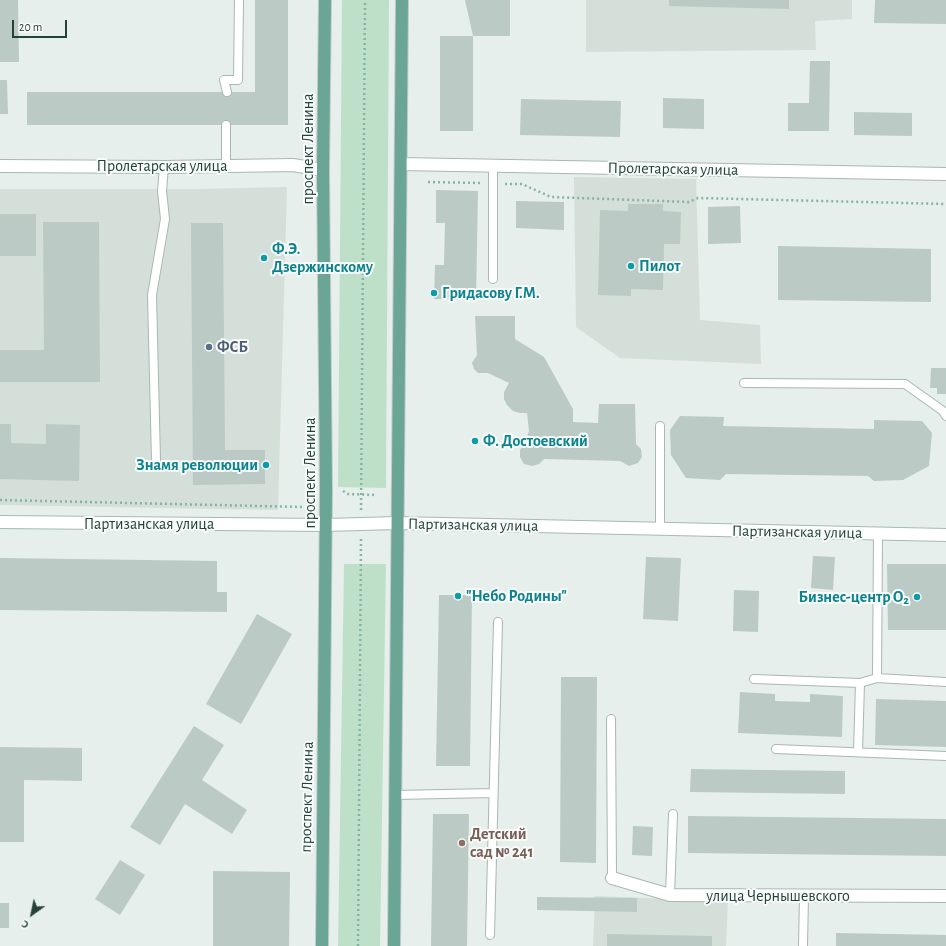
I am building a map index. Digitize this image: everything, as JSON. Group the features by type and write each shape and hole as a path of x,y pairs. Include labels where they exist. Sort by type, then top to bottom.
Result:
{"main road":[{"name":"проспект Ленина","path":"322,946 326,525 323,170 325,0"},
{"path":"394,946 402,0"}],"street":[{"name":"Пролетарская улица","path":"400,164 946,174"},
{"name":"Пролетарская улица","path":"0,166 164,167 293,165 323,170"},
{"name":"Партизанская улица","path":"0,522 326,525 397,523 946,535"},
{"name":"улица Чернышевского","path":"612,878 670,895 946,896"}],"lane":[{"path":"227,92 224,80 238,80 239,0"},
{"path":"226,125 226,166"},
{"path":"493,166 493,279"},
{"path":"156,460 152,295 165,219 162,191 164,167"},
{"path":"744,383 905,384 943,411 946,416"},
{"path":"660,426 660,529"},
{"path":"877,678 878,534"},
{"path":"490,935 498,622"},
{"path":"754,679 860,683 877,678 946,682"},
{"path":"858,752 860,683"},
{"path":"611,719 612,878"},
{"path":"776,749 946,756"},
{"path":"395,795 493,793"},
{"path":"670,895 673,814"},
{"path":"803,946 804,896"}],"path":[{"path":"358,946 365,0"},
{"path":"428,182 522,184 551,197 690,202 698,198 946,204"},
{"path":"343,491 348,494 376,495"},
{"path":"0,500 302,507"}],"shaded area":[{"path":"586,0 852,0 852,19 815,21 816,50 586,52"},
{"path":"574,177 696,179 700,320 760,325 761,364 620,358 576,327"},
{"path":"287,187 278,510 0,505 0,189 197,189"},
{"path":"595,896 728,901 726,946 593,946"}],"green space":[{"path":"342,0 389,0 386,488 338,487"},
{"path":"344,564 386,564 380,946 338,946"}],"building":[{"path":"0,0 18,0 19,62 0,62"},
{"path":"255,0 288,0 288,125 27,125 27,92 255,92"},
{"path":"465,0 510,0 510,36 473,36"},
{"path":"669,0 789,0 789,9 669,6"},
{"path":"875,0 946,0 946,24 874,23"},
{"path":"440,36 473,36 473,131 440,131"},
{"path":"810,61 830,61 829,131 788,131 788,103 809,103"},
{"path":"0,80 7,80 8,114 0,114"},
{"path":"663,98 704,99 704,129 663,128"},
{"path":"521,99 621,101 620,137 520,135"},
{"path":"854,112 912,113 912,136 854,135"},
{"path":"436,190 478,191 476,300 434,299 435,265 444,265 445,223 436,223"},
{"path":"516,201 564,202 564,230 516,228"},
{"name":"Пилот","path":"628,204 663,204 663,211 681,212 680,244 664,244 663,290 631,289 631,296 598,295 600,210 628,211"},
{"path":"740,206 741,243 708,244 708,207"},
{"path":"0,214 36,214 36,256 0,256"},
{"path":"43,222 99,222 100,382 0,382 0,350 44,350"},
{"name":"ФСБ","path":"191,223 223,223 225,450 265,450 265,484 193,485"},
{"path":"778,246 931,249 931,302 778,300"},
{"path":"475,316 515,316 515,339 544,357 573,409 573,422 598,423 599,404 635,404 636,444 641,449 642,457 638,463 629,466 620,461 544,459 539,464 532,466 524,464 520,457 520,450 529,431 527,413 513,411 507,405 504,399 504,392 509,383 488,373 478,373 474,369 472,363 477,355"},
{"path":"931,368 946,368 946,394 937,394 937,388 930,388"},
{"path":"680,416 724,417 723,426 874,429 874,420 922,421 932,433 929,466 903,480 874,481 868,476 726,474 720,480 686,478 671,455 670,430"},
{"path":"0,424 11,424 11,443 46,444 46,424 80,425 79,481 0,479"},
{"path":"813,556 835,557 833,590 811,588"},
{"path":"646,557 681,558 678,621 643,619"},
{"path":"0,558 217,561 217,592 227,592 227,612 0,610"},
{"name":"Бизнес-центр O₂","path":"887,564 946,564 946,630 888,630"},
{"path":"734,590 759,591 758,632 733,631"},
{"path":"439,595 472,595 470,766 436,766"},
{"path":"257,614 292,634 241,724 206,704"},
{"path":"561,677 597,677 596,863 560,862"},
{"path":"740,692 775,694 775,701 810,702 810,694 843,696 842,737 738,733"},
{"path":"876,699 946,701 946,747 875,745"},
{"path":"194,726 224,745 202,780 247,810 232,834 185,804 160,845 130,827"},
{"path":"0,747 82,748 82,781 24,780 24,842 0,842"},
{"path":"691,769 845,771 845,794 690,792"},
{"path":"433,814 469,814 467,946 431,946"},
{"path":"688,816 946,819 946,856 688,853"},
{"path":"633,826 653,827 652,856 632,855"},
{"path":"120,860 145,875 120,915 95,899"},
{"path":"213,871 290,872 289,946 213,946"},
{"path":"537,897 637,898 637,912 537,910"},
{"path":"0,903 9,903 9,928 0,928"},
{"path":"836,933 946,935 946,946 836,946"},
{"path":"607,934 712,936 712,946 607,946"}],"place":[{"name":"Ф.Э. Дзержинскому","path":"264,258"},
{"name":"Пилот","path":"631,266"},
{"name":"Гридасову Г.М.","path":"434,293"},
{"name":"ФСБ","path":"209,347"},
{"name":"Ф. Достоевский","path":"475,441"},
{"name":"Знамя революции","path":"266,465"},
{"name":"\"Небо Родины\"","path":"458,596"},
{"name":"Бизнес-центр O₂","path":"917,597"},
{"name":"Детский сад № 241","path":"462,843"}]}
